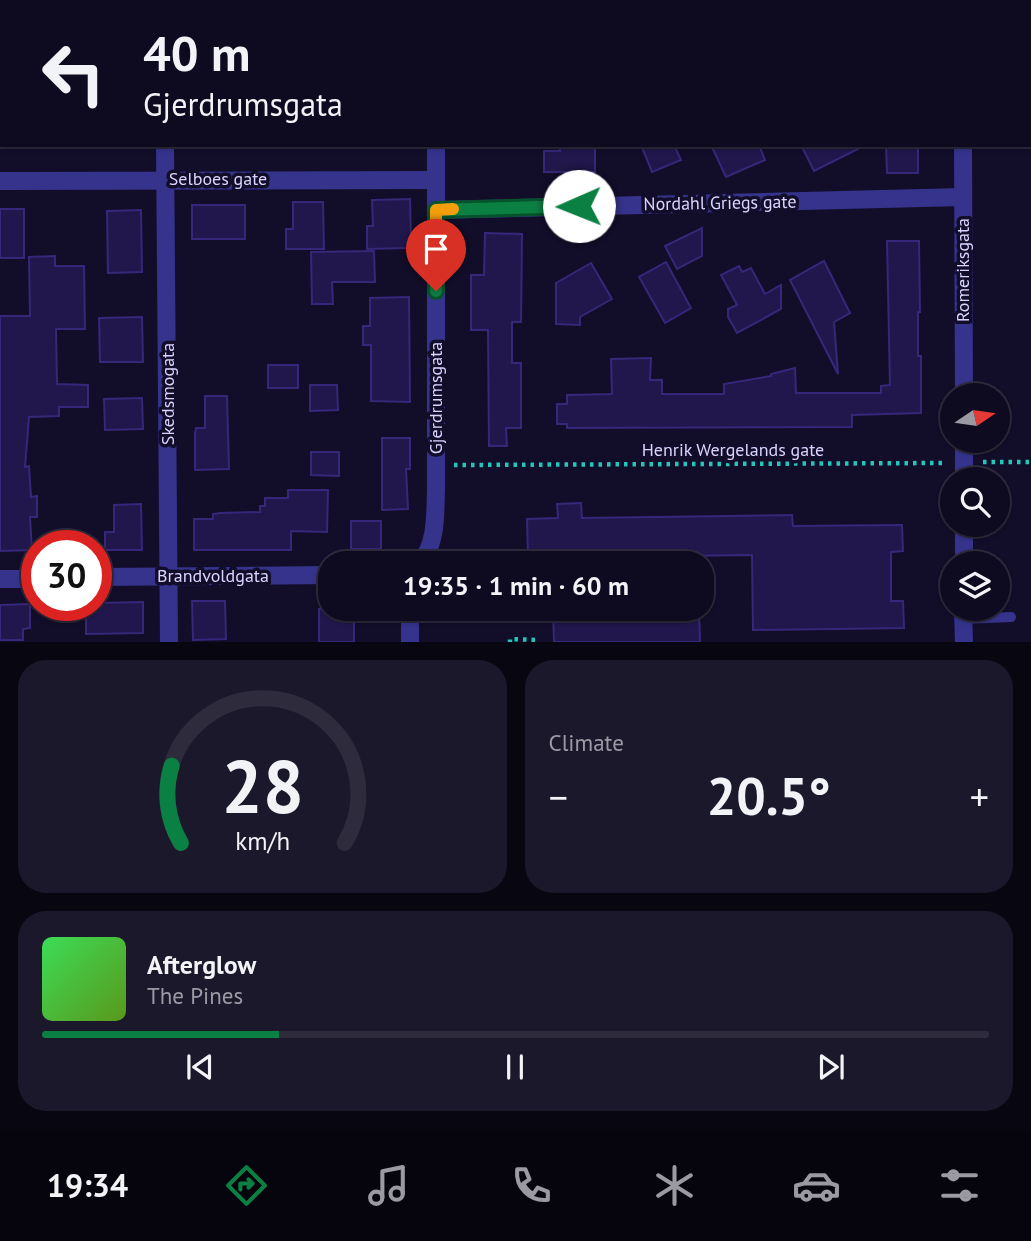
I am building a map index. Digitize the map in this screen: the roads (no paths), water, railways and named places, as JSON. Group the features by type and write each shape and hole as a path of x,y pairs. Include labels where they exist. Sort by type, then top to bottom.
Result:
{"street":[{"name":"Skedsmogata","path":"165,147 169,642"},
{"name":"Gjerdrumsgata","path":"428,551 434,534 436,465 436,147"},
{"name":"Romeriksgata","path":"962,147 964,383"},
{"name":"Selboes gate","path":"0,181 436,180"},
{"name":"Nordahl Griegs gate","path":"436,210 963,197"},
{"name":"Brandvoldgata","path":"112,577 318,575"},
{"path":"0,579 21,579"},
{"path":"410,621 410,642"},
{"path":"963,621 964,642"}]}
